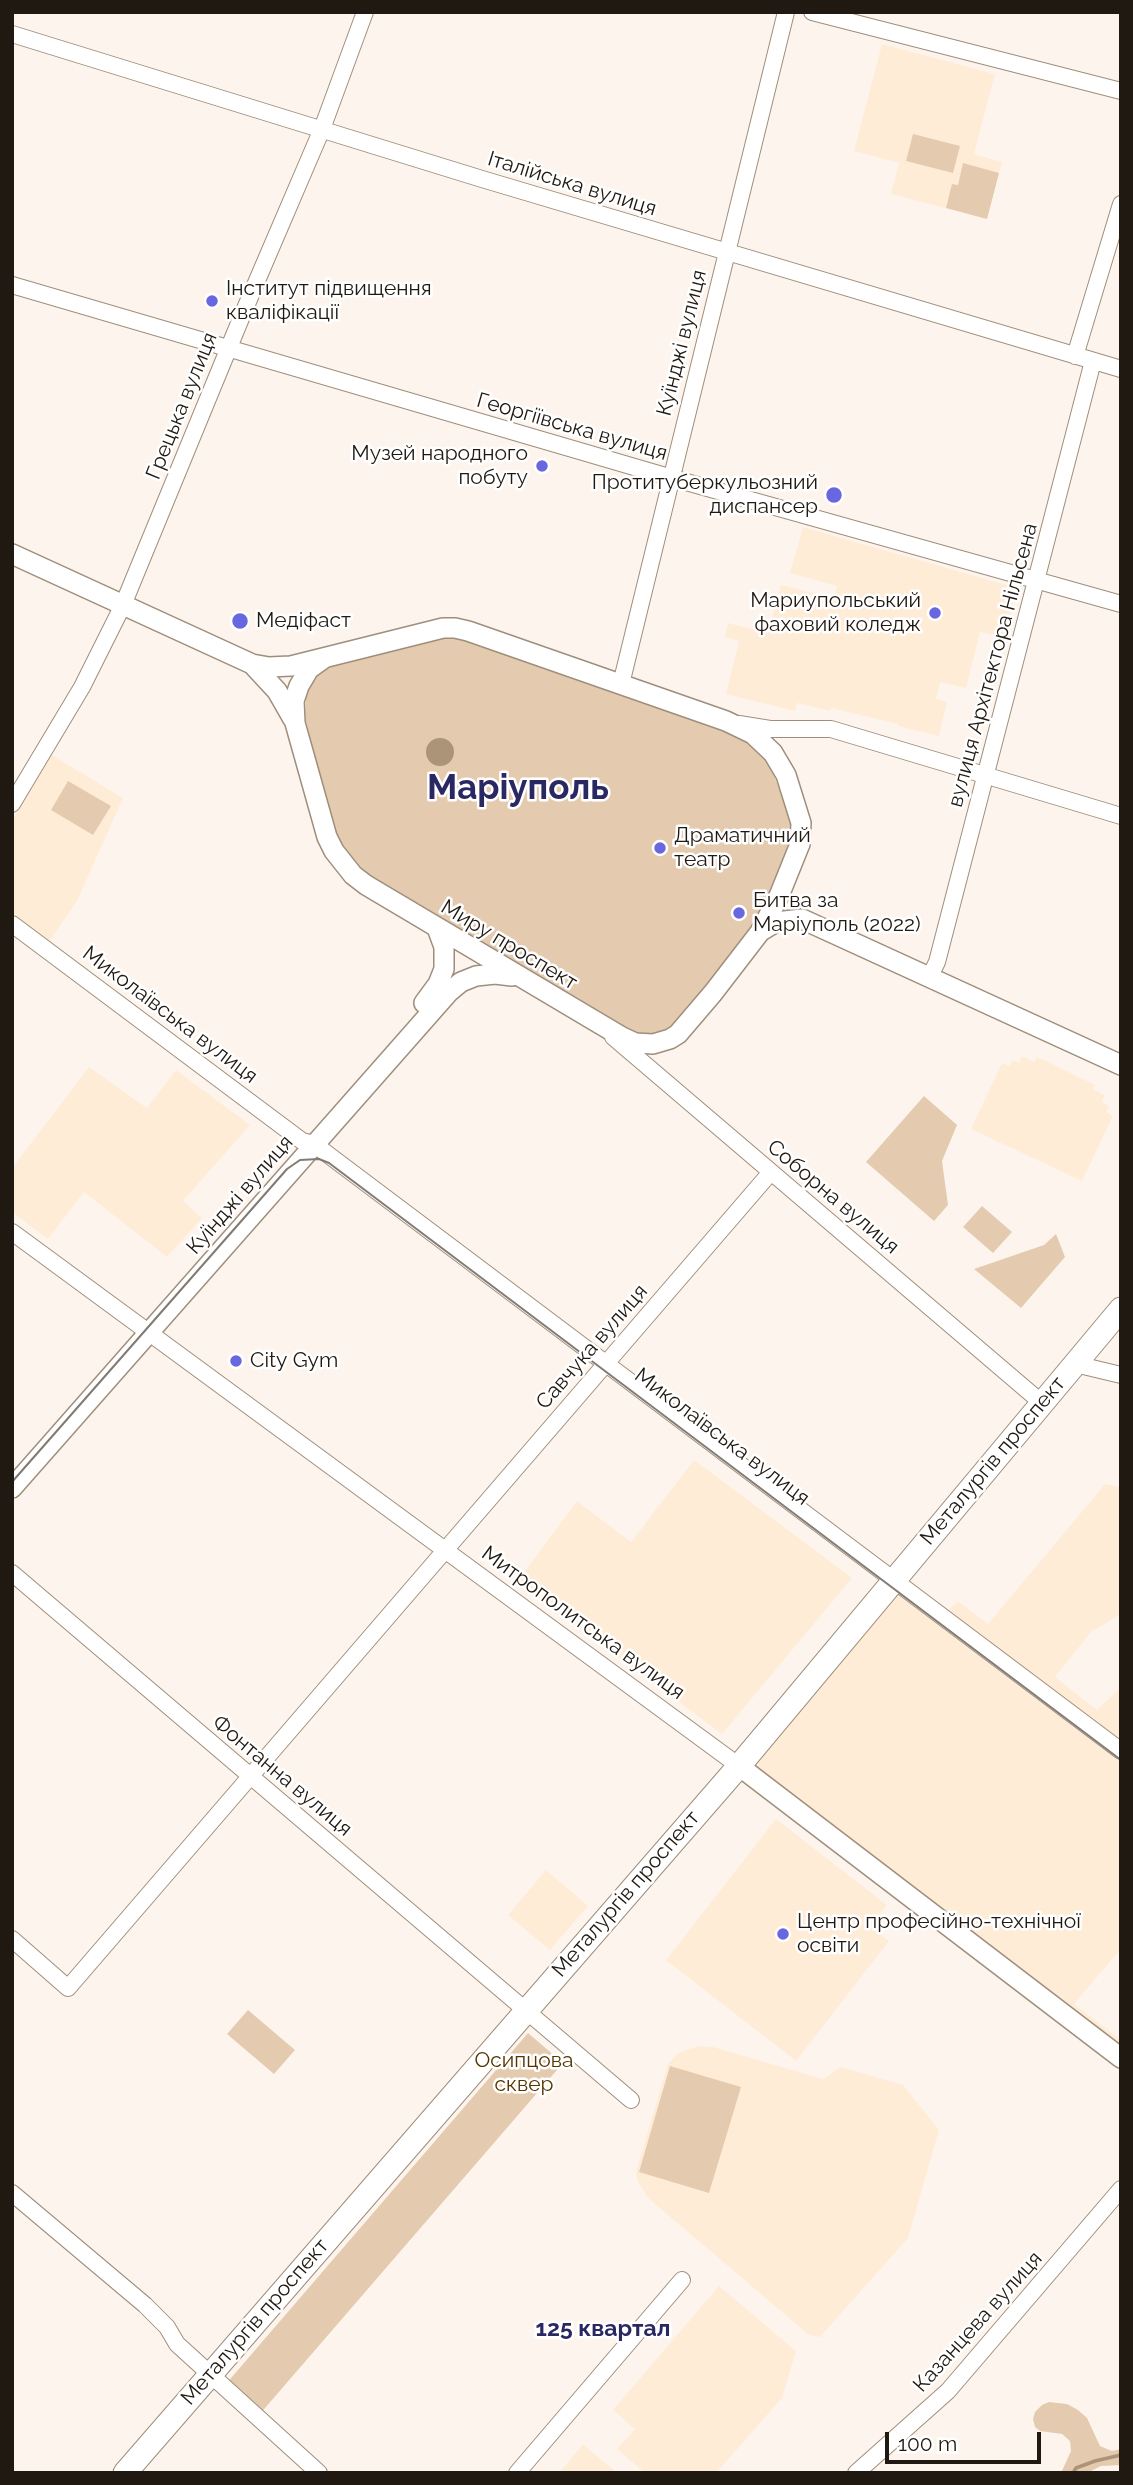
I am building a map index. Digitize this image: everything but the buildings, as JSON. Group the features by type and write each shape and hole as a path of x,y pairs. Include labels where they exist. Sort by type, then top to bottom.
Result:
{"highway":[{"name":"Металургів проспект","path":"125,2473 739,1766 1121,1309"}],"main road":[{"name":"Миру проспект","path":"12,554 252,664 280,667 323,659 443,628 455,628 741,727 763,743 780,764 798,811 801,833 797,854 760,932 698,1011 670,1039 644,1045 597,1024 366,886 343,864 327,837 295,723 277,691 252,664"},
{"name":"Миру проспект","path":"295,723 295,701 299,686 307,671 323,659"},
{"path":"787,878 789,897 802,919"},
{"path":"760,932 776,922 802,919 1121,1065"},
{"name":"Куїнджі вулиця","path":"308,1145 434,990 442,976 445,961 444,947 437,928"},
{"name":"Куїнджі вулиця","path":"12,1488 145,1329 308,1145 455,987 468,979 485,974 505,974 523,980"},
{"name":"Куїнджі вулиця","path":"12,1470 145,1329"},
{"name":"Митрополитська вулиця","path":"739,1766 1121,2058"}],"street":[{"name":"Грецька вулиця","path":"12,804 82,687 123,605 322,128 365,12"},
{"name":"Куїнджі вулиця","path":"621,684 786,12"},
{"path":"811,12 1121,91"},
{"name":"Італійська вулиця","path":"12,33 728,253 1121,369"},
{"path":"1075,356 1121,204"},
{"name":"Георгіївська вулиця","path":"12,285 672,478 1121,604"},
{"name":"вулиця Архітектора Нільсена","path":"929,978 937,962 1093,361"},
{"path":"726,722 771,729 831,729 1121,816"},
{"name":"Миколаївська вулиця","path":"12,924 1009,1673 1121,1751"},
{"name":"Соборна вулиця","path":"597,1024 1042,1403"},
{"name":"Савчука вулиця","path":"12,1939 68,1988 771,1172"},
{"name":"Митрополитська вулиця","path":"12,1232 739,1766"},
{"path":"1075,1364 1121,1375"},
{"name":"Фонтанна вулиця","path":"12,1573 631,2100"},
{"name":"Миколаївська вулиця","path":"1009,1673 1121,1763"},
{"name":"Казанцева вулиця","path":"856,2473 948,2391 1121,2189"},
{"path":"12,2193 145,2305 167,2327 177,2344 318,2473"},
{"path":"517,2473 682,2280"}],"shaded area":[{"path":"882,44 995,74 974,154 1002,162 987,219 891,194 899,163 854,151"},
{"path":"803,527 1017,588 1004,637 980,632 966,688 940,682 936,699 947,702 939,736 831,708 830,711 797,703 795,711 726,694 739,641 725,637 728,623 768,633 781,585 834,598 837,586 790,573"},
{"path":"440,738 450,742 454,752 450,762 440,766 430,762 426,752 430,742"},
{"path":"52,755 123,798 77,901 48,943 12,917 12,821"},
{"path":"1022,1056 1034,1062 1037,1057 1046,1061 1095,1085 1093,1089 1105,1095 1102,1102 1109,1106 1106,1112 1113,1116 1082,1181 971,1129 1002,1063 1009,1066 1013,1060 1019,1063"},
{"path":"89,1067 147,1108 176,1070 250,1125 183,1201 202,1218 167,1257 84,1192 48,1239 12,1212 12,1168"},
{"path":"694,1460 852,1578 722,1734 517,1582 577,1501 631,1542"},
{"path":"1105,1484 1121,1487 1121,1614 1091,1632 1055,1677 1097,1710 1121,1687 1121,1949 1074,2004 1121,2040 1121,2052 752,1768 910,1581 949,1610 958,1601 988,1624"},
{"name":"Центр професійно-технічної освіти","path":"776,1819 887,1905 870,1927 889,1941 796,2061 666,1960"},
{"path":"546,1870 588,1906 550,1950 508,1915"},
{"path":"699,2046 713,2047 823,2079 841,2067 903,2085 939,2130 908,2238 820,2337 809,2335 648,2198 638,2182 636,2172 668,2064 678,2053"},
{"path":"719,2286 796,2351 782,2398 716,2473 645,2473 617,2449 635,2429 613,2410"},
{"path":"583,2444 617,2473 559,2473"}],"green space":[{"path":"913,134 960,146 953,173 906,161"},
{"path":"963,163 999,173 987,219 946,208 952,184 958,185"},
{"path":"444,636 466,638 724,729 747,742 765,760 773,773 792,822 794,840 765,911 686,1017 664,1033 639,1035 616,1026 368,874 347,856 330,823 305,717 306,692 312,680 330,667"},
{"path":"68,781 111,806 93,835 51,810"},
{"path":"924,1096 957,1125 942,1161 948,1205 934,1221 866,1162"},
{"path":"982,1206 1012,1232 993,1253 963,1227"},
{"path":"1056,1234 1065,1257 1021,1308 974,1269 1044,1245"},
{"path":"248,2010 295,2050 274,2074 227,2034"},
{"name":"Осипцова сквер","path":"528,2033 563,2063 259,2415 225,2385"},
{"path":"670,2066 741,2087 709,2193 639,2172"},
{"path":"1049,2402 1067,2404 1078,2410 1087,2418 1100,2446 1112,2451 1121,2449 1121,2465 1101,2466 1087,2473 1061,2473 1071,2451 1070,2441 1062,2434 1040,2431 1035,2427 1033,2419 1035,2412"}],"waterway":[{"path":"1073,2473 1076,2468 1121,2455"}],"tram line":[{"path":"12,1482 287,1169 300,1160 319,1159 329,1163 1121,1760"}],"place":[{"name":"Інститут підвищення кваліфікації","path":"212,301"},
{"name":"Музей народного побуту","path":"542,466"},
{"name":"Протитуберкульозний диспансер","path":"834,495"},
{"name":"Мариупольський фаховий коледж","path":"935,613"},
{"name":"Медіфаст","path":"240,621"},
{"name":"Драматичний театр","path":"660,848"},
{"name":"Битва за Маріуполь (2022)","path":"739,913"},
{"name":"City Gym","path":"236,1361"},
{"name":"Центр професійно-технічної освіти","path":"783,1934"}],"district":[{"name":"Маріуполь","path":"518,788"},
{"name":"125 квартал","path":"603,2329"}]}
